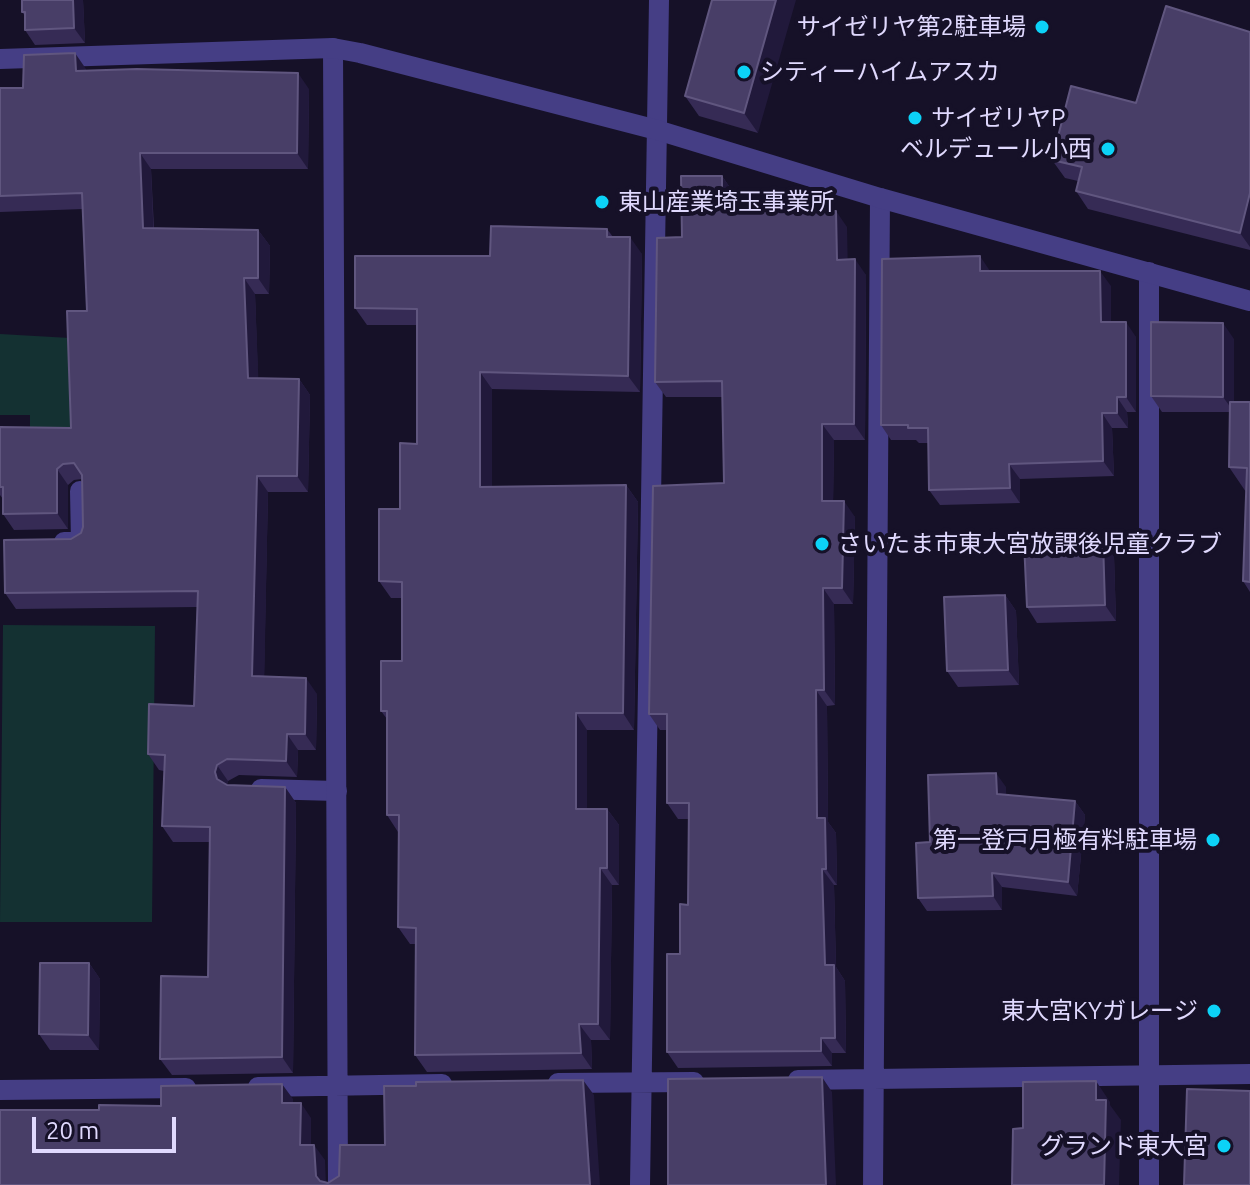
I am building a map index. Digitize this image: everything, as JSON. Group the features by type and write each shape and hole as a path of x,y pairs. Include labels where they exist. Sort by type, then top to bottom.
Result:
{"street":[{"path":"640,1185 659,0"},
{"path":"333,48 338,1185"},
{"path":"0,59 333,48 360,53 657,130 880,198 1250,301"},
{"path":"873,1185 880,198"},
{"path":"1149,272 1149,1185"},
{"path":"40,543 81,542 80,491"},
{"path":"239,788 337,791"},
{"path":"781,1080 1250,1074"},
{"path":"530,1083 719,1081"},
{"path":"232,1087 466,1084"},
{"path":"0,1090 202,1087"}],"green space":[{"path":"0,334 70,338 75,434 30,435 30,415 0,415"},
{"path":"3,625 155,626 152,922 0,922"}],"building":[{"path":"22,0 73,0 74,28 25,30"},
{"path":"712,0 776,0 744,113 685,96"},
{"path":"1166,6 1250,32 1250,193 1240,233 1076,191 1082,167 1052,160 1071,86 1136,103"},
{"path":"75,53 76,71 137,69 298,73 297,153 140,153 143,228 258,230 258,278 244,278 248,378 299,379 297,476 257,476 252,676 306,678 305,734 287,734 286,761 227,759 217,765 215,772 217,779 227,785 285,787 282,1057 160,1059 161,976 208,977 210,827 162,826 165,755 148,754 149,704 194,706 198,591 5,593 4,540 71,539 81,533 83,527 82,475 74,463 63,464 57,469 57,513 3,514 0,427 71,428 67,311 87,311 82,193 0,196 0,88 23,88 24,55"},
{"path":"681,176 722,176 722,212 836,211 837,260 855,259 854,424 822,424 822,501 844,501 842,588 823,588 824,690 816,690 817,818 825,818 826,869 822,869 825,965 834,965 835,1038 821,1038 821,1051 667,1052 667,954 680,954 680,904 688,905 689,803 667,803 667,714 649,714 653,486 724,483 722,381 655,382 657,238 682,237"},
{"path":"491,226 607,229 607,237 630,237 628,376 480,372 480,487 626,485 623,713 576,713 576,809 607,809 607,868 600,868 598,1024 579,1024 581,1053 415,1055 416,928 398,927 399,815 387,815 387,711 381,711 381,661 402,661 402,582 379,581 379,509 400,509 400,443 417,444 417,309 355,308 355,256 490,256"},
{"path":"980,256 980,271 1100,271 1101,322 1126,322 1126,397 1117,397 1117,413 1102,413 1103,461 1009,464 1010,488 929,490 928,428 881,425 882,259"},
{"path":"1151,322 1223,323 1223,397 1151,396"},
{"path":"1230,402 1250,402 1250,582 1243,581 1247,468 1229,467"},
{"path":"1103,541 1105,605 1027,607 1024,542"},
{"path":"1005,595 1008,670 947,671 944,597"},
{"path":"996,773 997,794 1075,801 1068,882 992,873 993,896 918,898 916,843 930,842 928,775"},
{"path":"40,963 89,963 88,1035 39,1034"},
{"path":"822,1077 826,1185 668,1185 668,1079"},
{"path":"583,1080 590,1185 0,1185 0,1110 99,1110 99,1105 161,1106 161,1086 282,1084 282,1103 301,1103 300,1145 314,1145 316,1176 328,1183 339,1176 340,1145 385,1145 384,1086 416,1086 416,1082"},
{"path":"1096,1081 1096,1100 1106,1100 1104,1185 1012,1185 1013,1129 1023,1128 1023,1082"},
{"name":"グランド東大宮","path":"1187,1089 1250,1091 1250,1185 1184,1185"}],"place":[{"name":"サイゼリヤ第2駐車場","path":"1042,27"},
{"name":"シティーハイムアスカ","path":"744,72"},
{"name":"サイゼリヤP","path":"915,118"},
{"name":"ベルデュール小西","path":"1108,149"},
{"name":"東山産業埼玉事業所","path":"602,202"},
{"name":"さいたま市東大宮放課後児童クラブ","path":"822,544"},
{"name":"第一登戸月極有料駐車場","path":"1213,840"},
{"name":"東大宮KYガレージ","path":"1214,1011"},
{"name":"グランド東大宮","path":"1224,1146"}]}
